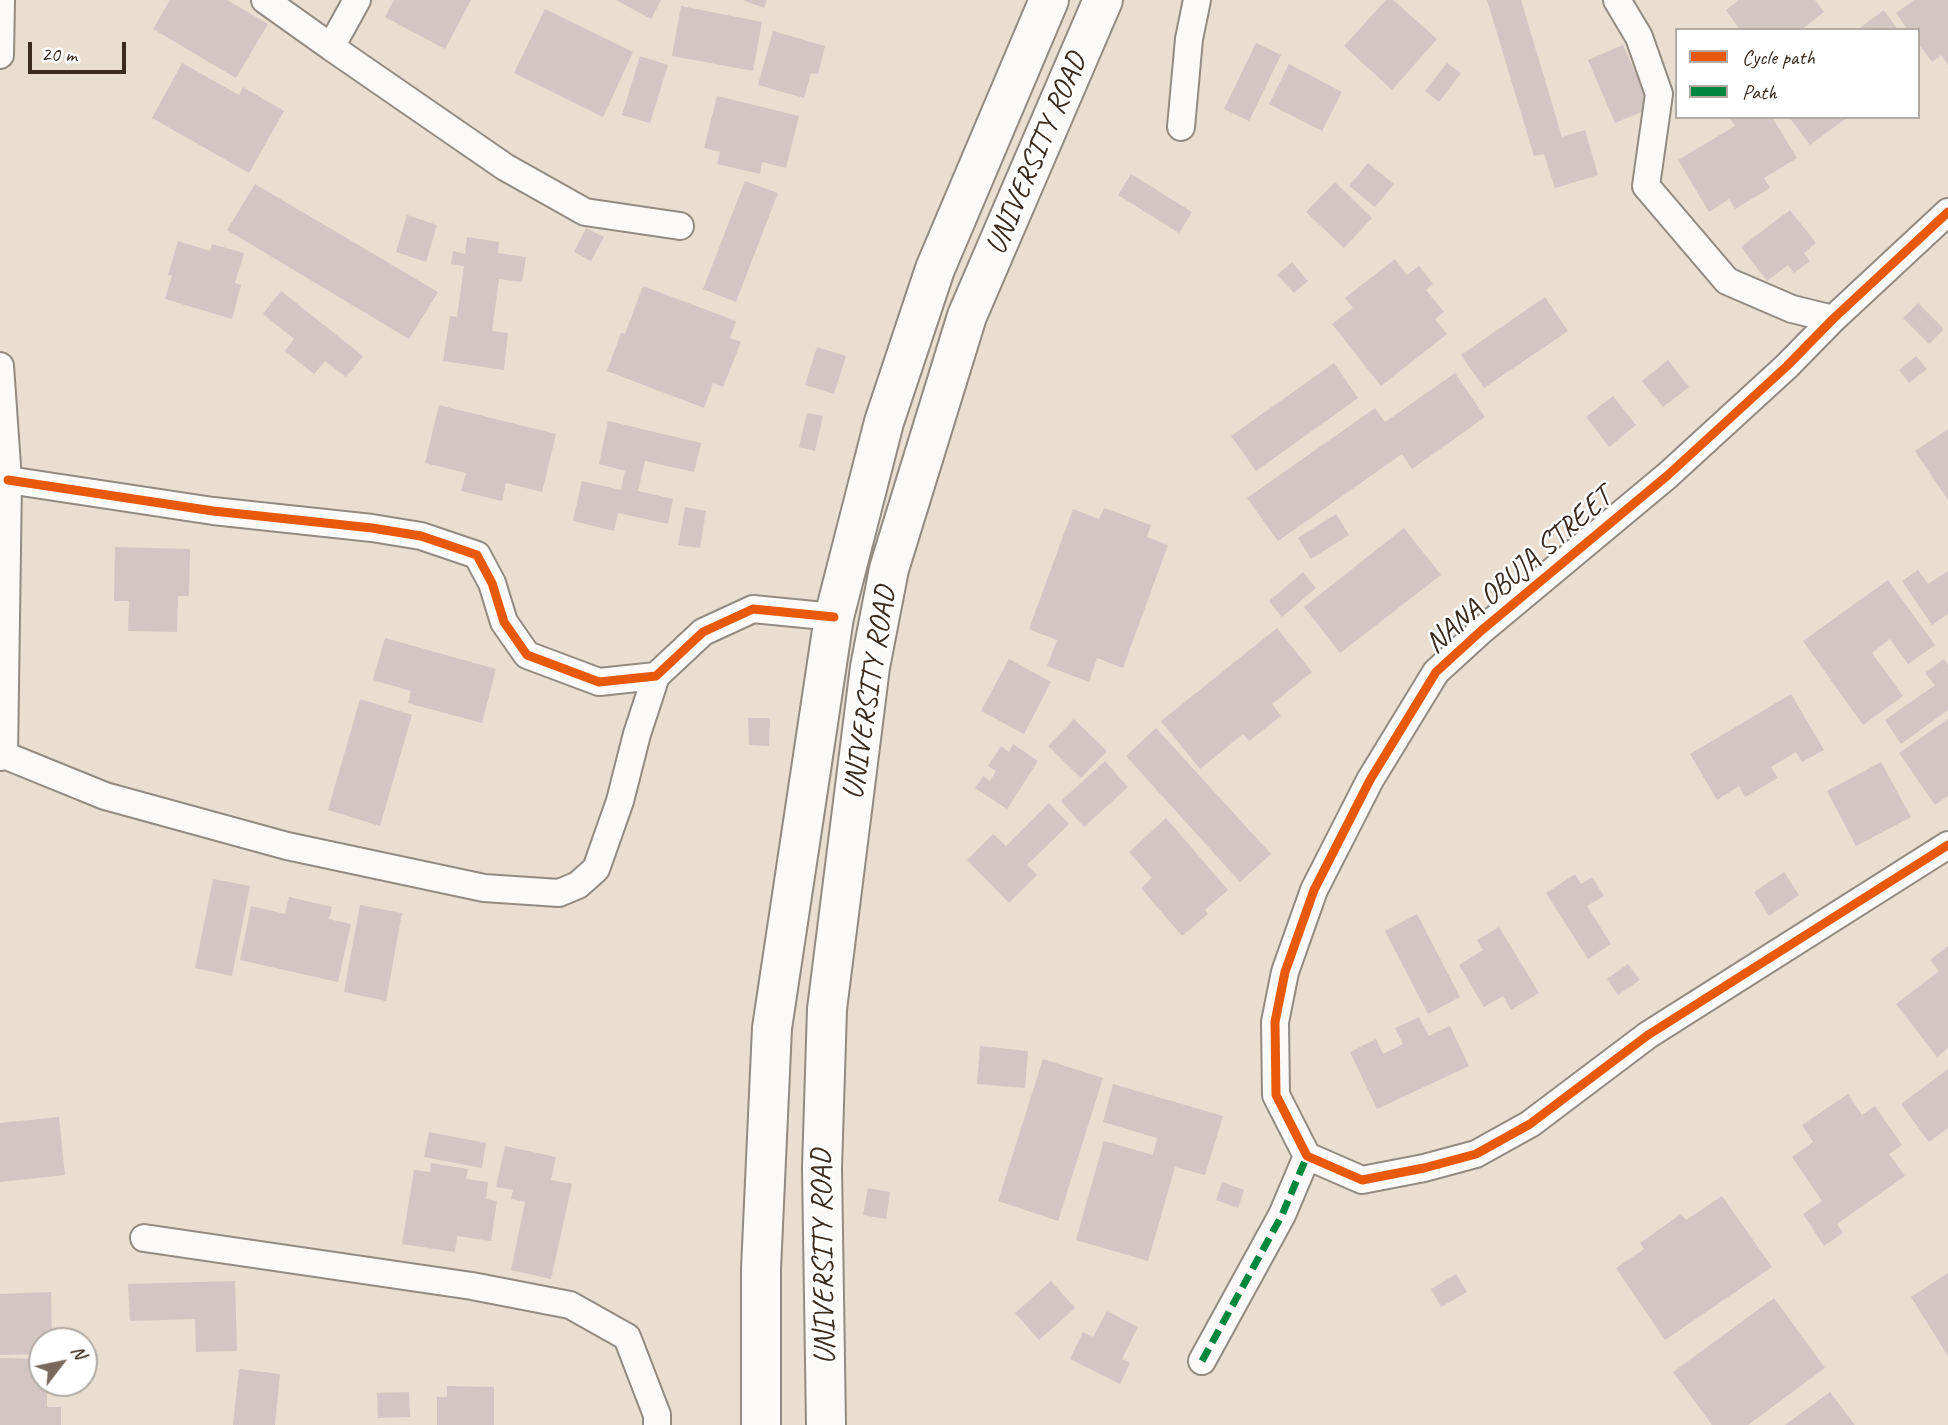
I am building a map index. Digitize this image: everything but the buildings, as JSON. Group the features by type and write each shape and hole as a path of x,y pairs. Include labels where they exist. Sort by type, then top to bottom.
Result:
{"highway":[{"name":"UNIVERSITY ROAD","path":"761,1425 761,1269 772,1028 834,617 884,422 934,269 1049,0"},
{"name":"UNIVERSITY ROAD","path":"826,1425 822,1168 827,1009 870,667 889,569 967,316 1103,0"}],"street":[{"path":"0,55 1,0"},
{"path":"265,0 505,167 584,212 680,226"},
{"path":"331,47 357,0"},
{"path":"1181,127 1189,39 1197,0"},
{"path":"1617,0 1639,37 1659,94 1646,186 1727,281 1792,309 1833,319"},
{"name":"NANA OBUJA STREET","path":"1307,1156 1276,1095 1275,1022 1285,972 1314,890 1370,780 1436,672 1482,630 1668,475 1948,212"},
{"path":"0,366 8,480 2,756 105,796 287,846 484,888 559,893 578,885 596,869 620,801 637,734 656,676 703,632 753,609 834,617"},
{"path":"8,480 213,511 421,536 477,555 492,583 504,622 527,655 599,682 656,676"},
{"path":"1202,1361 1282,1215 1307,1156 1362,1180 1476,1154 1531,1124 1648,1035 1948,845"},
{"path":"144,1238 472,1286 570,1305 627,1337 657,1415 657,1425"}],"marked path":[{"path":"1202,1361 1282,1215 1307,1156"}],"cycle path":[{"path":"1948,212 1668,475 1482,630 1436,672 1370,780 1314,890 1285,972 1275,1022 1276,1095 1307,1156 1362,1180 1476,1154 1530,1124 1648,1035 1948,845"},
{"path":"8,480 213,511 372,528 421,536 477,555 492,583 504,622 527,655 599,682 656,676 703,632 753,609 834,617"}]}
